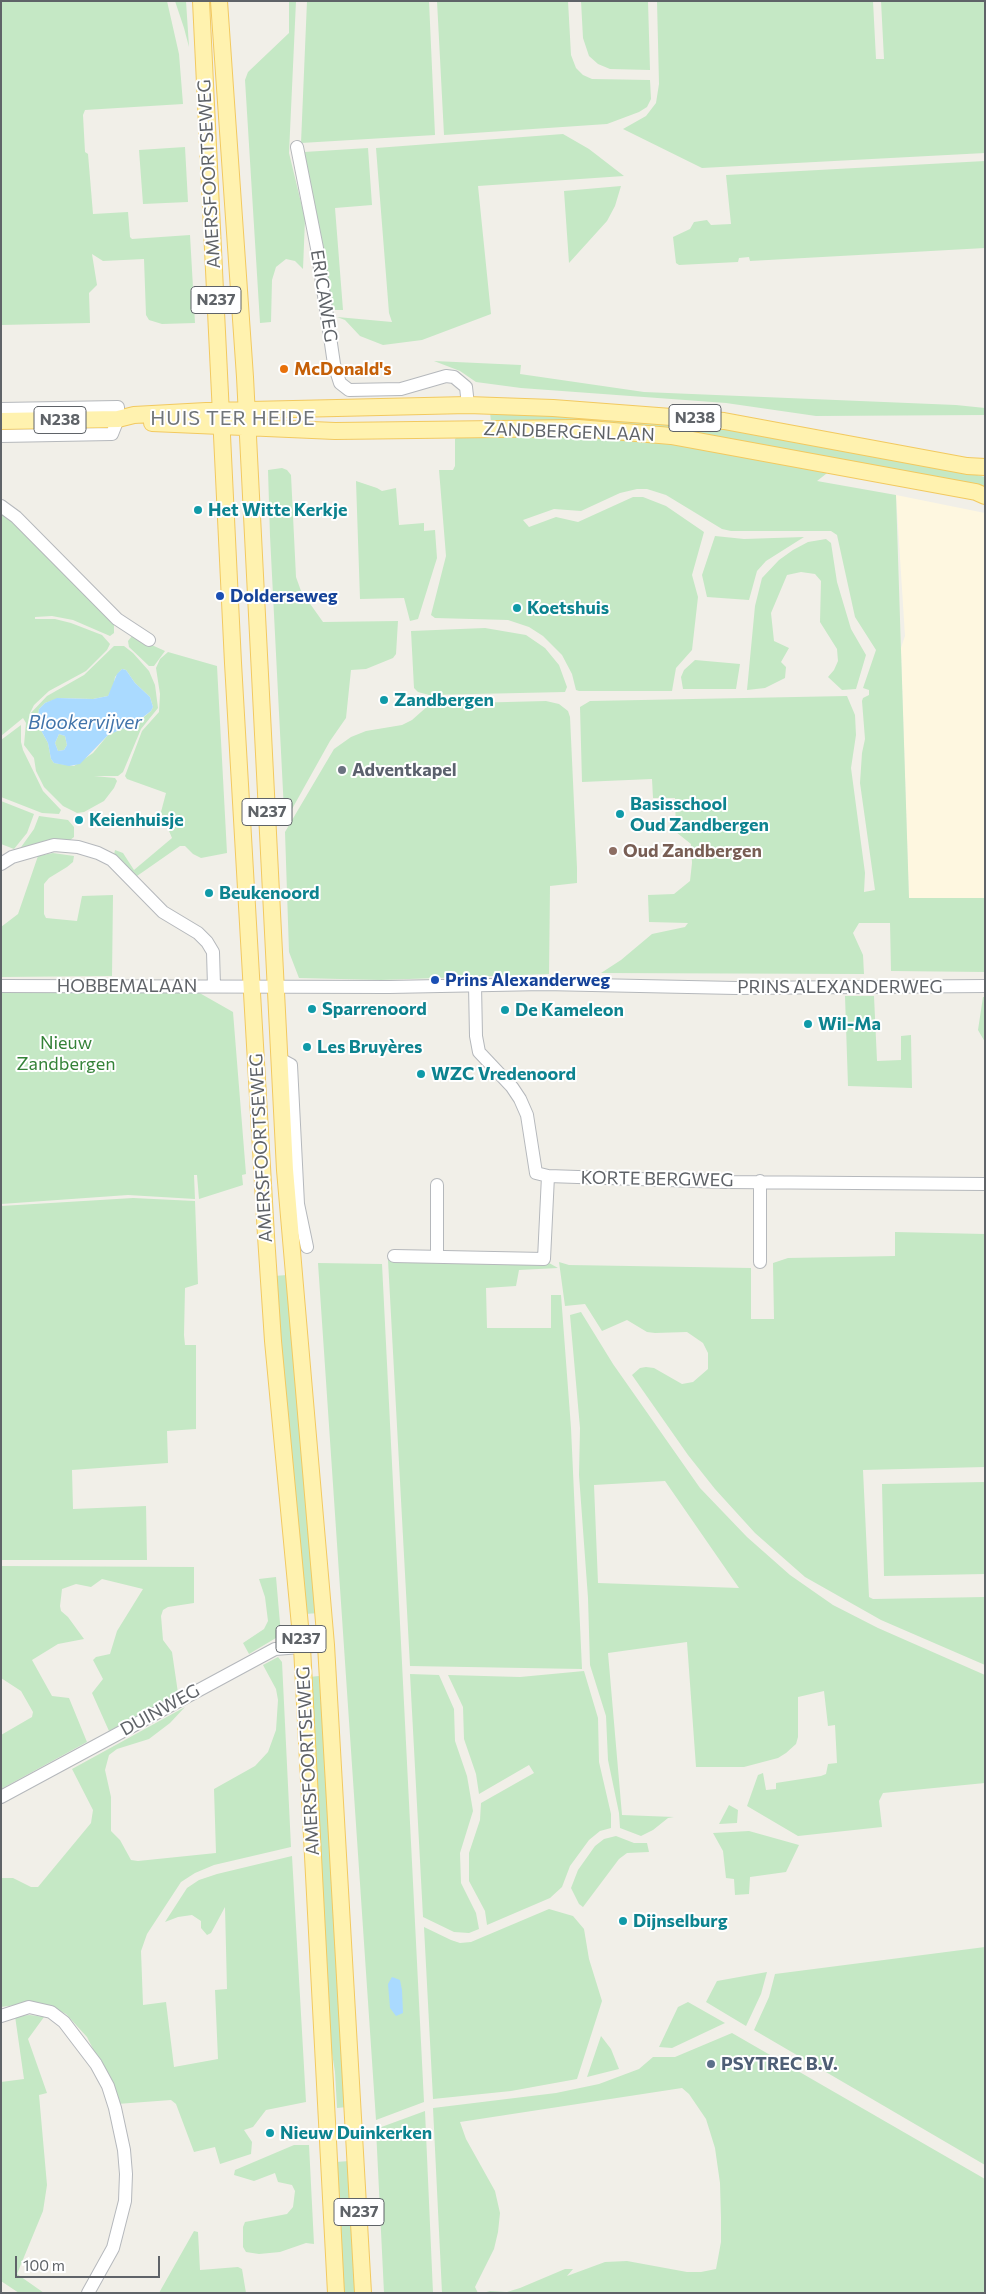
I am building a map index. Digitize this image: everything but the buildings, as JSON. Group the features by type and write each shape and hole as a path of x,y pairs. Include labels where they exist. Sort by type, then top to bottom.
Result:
{"main road":[{"name":"AMERSFOORTSEWEG","path":"200,1 233,663 273,1341 302,1647 336,2293"},
{"name":"AMERSFOORTSEWEG","path":"219,1 247,428 278,1058 290,1249 326,1645 363,2293"},
{"name":"ZANDBERGENLAAN","path":"246,411 468,405 553,408 724,421 967,466 985,467"},
{"path":"468,405 468,428"},
{"name":"N238","path":"1,421 118,419 134,415 222,418 246,411"},
{"name":"N238","path":"222,418 247,428"},
{"name":"ZANDBERGENLAAN","path":"247,428 335,431 578,428 671,436 982,493"},
{"name":"ZANDBERGENLAAN","path":"967,466 985,474"}],"street":[{"name":"ERICAWEG","path":"297,147 317,248 334,364 340,383 349,390 401,389 433,378 454,377 466,387 468,405"},
{"path":"1,409 118,407 118,419 112,434 1,436"},
{"path":"1,506 16,517 117,619 149,640"},
{"path":"1,864 20,855 54,845 78,847 98,853 112,860 163,912 198,933 207,942 213,952 214,986"},
{"name":"PRINS ALEXANDERWEG","path":"275,986 544,984 736,988 985,986"},
{"path":"394,1256 544,1258 548,1176 536,1173 528,1115 520,1099 512,1087 479,1052 476,1036 475,985"},
{"name":"HOBBEMALAAN","path":"1,986 275,986"},
{"name":"AMERSFOORTSEWEG","path":"278,1058 291,1065 298,1204 307,1247"},
{"name":"KORTE BERGWEG","path":"548,1176 985,1184"},
{"path":"760,1181 760,1262"},
{"path":"437,1185 437,1256"},
{"name":"DUINWEG","path":"1,1797 275,1648 326,1645"},
{"path":"1,2016 29,2007 51,2012 64,2022 84,2045 96,2064 112,2099 124,2150 126,2174 125,2201 113,2248 88,2293"}],"shaded area":[{"path":"896,495 985,513 985,898 909,899 901,648 905,636"}],"green space":[{"path":"1,1 167,1 179,54 183,104 85,110 83,115 85,152 88,154 93,214 128,212 130,237 132,239 190,235 195,323 162,324 149,320 146,315 144,259 103,261 92,254 97,285 89,293 90,323 1,325"},
{"path":"175,1 186,1 189,47 184,28"},
{"path":"289,1 296,1 289,153 305,219 303,269 295,261 286,259 276,267 272,280 271,322 260,323 245,80 248,72 289,33"},
{"path":"307,1 429,1 435,135 301,143"},
{"path":"437,1 568,1 571,55 576,68 583,75 592,79 650,80 651,99 647,107 639,112 607,124 444,135"},
{"path":"581,1 648,1 650,70 610,69 598,64 589,56 583,38"},
{"path":"657,1 873,1 876,59 884,59 881,1 985,1 985,153 702,168 623,129 646,116 656,103 659,84"},
{"path":"563,134 589,149 624,176 478,186 491,314 422,340 383,345 360,336 345,320 337,317 392,322 389,313 376,148"},
{"path":"185,147 188,202 143,204 139,150"},
{"path":"368,148 372,205 335,208 343,310 332,310 304,152"},
{"path":"985,161 985,248 750,261 749,257 739,258 738,262 679,265 676,263 673,237 690,229 694,222 707,220 711,225 731,224 726,175"},
{"path":"621,186 615,206 607,221 569,263 564,191"},
{"path":"434,361 521,365 520,374 644,392 956,405 985,408 985,415 816,416 726,403 521,388 476,382 460,371"},
{"path":"490,412 663,422 782,436 878,451 985,477 985,487 855,464 491,422"},
{"path":"462,431 597,437 698,446 831,470 817,481 896,495 909,898 985,898 985,972 891,971 890,923 859,923 853,933 863,955 864,974 601,973 621,960 652,934 685,927 688,923 649,922 648,895 674,894 690,881 692,863 691,844 676,832 675,798 653,798 652,779 582,782 580,707 590,701 847,696 855,715 856,735 851,768 865,873 864,892 875,890 860,783 865,739 862,701 863,698 869,695 869,690 863,688 876,650 855,617 837,535 831,531 731,531 722,529 666,495 647,489 620,493 581,511 554,509 523,520 529,527 556,517 578,522 633,497 643,497 666,506 704,532 692,575 698,597 692,650 676,668 672,691 579,691 576,690 572,674 562,655 543,636 529,627 508,620 435,618 431,615 446,556 439,470 453,470 455,466 455,439"},
{"path":"282,468 291,475 296,577 301,591 323,622 398,621 396,654 393,658 366,669 351,670 346,718 330,741 292,809 284,811 268,470"},
{"path":"356,481 382,491 396,488 399,525 424,523 424,531 435,530 437,558 418,619 410,621 404,598 360,599"},
{"path":"1,511 114,623 114,633 110,636 73,620 52,616 35,617 35,619 55,619 71,623 102,635 110,644 107,650 86,671 49,691 34,705 29,715 47,696 84,675 114,646 124,646 149,671 155,685 158,708 141,729 123,772 118,776 94,776 115,778 117,781 104,801 84,812 77,813 63,806 44,787 36,771 34,758 24,745 26,723 23,718 1,736","holes":["122,669 126,670 135,683 150,697 153,707 151,711 138,722 108,735 93,753 74,766 54,763 51,759 48,743 37,723 39,709 45,703 59,698 93,699 108,696 113,688 115,677"]},
{"path":"715,536 744,539 804,537 766,561 757,571 749,600 707,597 702,575"},
{"path":"826,539 831,543 837,582 851,629 866,655 856,689 842,690 828,677 838,661 837,649 820,622 821,581 815,574 801,572 787,575 771,613 774,641 789,648 781,662 786,667 785,678 765,688 747,690 755,606 762,578 779,560 793,550 808,542"},
{"path":"485,628 526,635 545,648 559,665 567,687 565,692 429,695 418,692 414,688 411,631"},
{"path":"132,636 165,651 154,666 149,666 129,647 128,641"},
{"path":"168,652 217,666 227,853 201,858 193,854 185,846 180,846 137,876 114,855 115,850 123,853 134,870 172,838 161,812 166,793 127,779 125,776 142,731 159,712 160,694 156,668 160,659"},
{"path":"695,660 740,664 736,689 683,689 681,677 684,670"},
{"path":"546,701 559,704 568,711 570,717 577,868 577,883 550,886 549,974 381,980 299,978 289,952 285,832 334,749 351,737 366,731 402,725 412,720 430,704"},
{"path":"21,725 23,750 43,791 61,810 59,814 42,813 1,797 1,740"},
{"path":"59,734 65,736 67,745 64,750 58,751 55,743"},
{"path":"1,801 34,814 27,833 14,849 1,844"},
{"path":"39,816 68,820 74,827 74,837 69,841 19,850 34,829"},
{"path":"53,853 74,856 73,862 49,878 44,884 44,914 46,918 77,921 82,896 113,895 112,976 1,977 1,927 18,914 38,856"},
{"name":"Nieuw Zandbergen","path":"1,989 196,991 233,1012 246,1174 242,1175 243,1185 199,1199 197,1175 194,1175 195,1199 128,1195 1,1204"},
{"path":"845,996 874,996 877,1061 901,1060 901,1036 911,1035 912,1088 848,1086"},
{"path":"983,997 985,997 985,1042 978,1030"},
{"path":"133,1198 195,1201 198,1284 185,1288 184,1335 185,1345 196,1345 196,1429 167,1431 168,1463 72,1470 73,1509 146,1506 147,1560 1,1560 1,1206"},
{"path":"895,1232 985,1234 985,1467 863,1470 869,1597 873,1599 985,1597 985,1665 881,1620 805,1577 755,1533 715,1489 688,1455 632,1375 640,1368 646,1367 654,1368 682,1384 693,1382 708,1369 708,1353 703,1343 687,1332 647,1332 627,1320 602,1331 585,1304 565,1306 559,1262 569,1265 751,1268 751,1319 774,1319 773,1263 788,1258 895,1256"},
{"path":"540,1258 558,1268 519,1270 516,1286 486,1288 487,1328 551,1328 551,1295 561,1295 571,1428 582,1669 410,1666 388,1260"},
{"path":"318,1263 382,1264 424,2102 376,2120"},
{"path":"287,1275 319,1613 305,1614 274,1276"},
{"path":"581,1312 613,1364 700,1488 747,1537 790,1575 833,1605 878,1628 985,1675 985,1783 883,1793 879,1801 882,1827 798,1836 747,1806 758,1775 763,1773 766,1790 776,1789 776,1783 826,1774 828,1764 837,1763 835,1725 828,1726 824,1691 798,1697 798,1737 796,1744 778,1758 744,1767 696,1767 687,1642 608,1653 622,1815 674,1817 668,1818 653,1830 641,1836 620,1828 619,1813 608,1760 606,1716 590,1665 588,1598 579,1475 580,1428 570,1315","holes":["665,1481 739,1588 598,1583 594,1485"]},
{"path":"985,1482 985,1574 884,1576 882,1484"},
{"path":"1,1566 194,1567 194,1603 168,1607 163,1610 161,1616 163,1640 172,1652 178,1693 109,1731 92,1693 103,1679 93,1660 96,1657 110,1654 117,1631 143,1589 102,1579 91,1587 76,1584 62,1589 61,1611 68,1617 84,1639 58,1644 32,1660 52,1696 69,1698 87,1742 1,1789 1,1735 32,1717 33,1712 21,1691 1,1678"},
{"path":"276,1577 281,1635 249,1654 243,1643 264,1629 268,1621 265,1597 259,1579"},
{"path":"278,1657 282,1662 291,1847 214,1865 195,1873 181,1882 147,1934 141,1951 143,2005 166,2002 174,2067 218,2059 215,1990 227,1989 225,1907 211,1933 207,1935 201,1928 201,1921 192,1915 178,1917 165,1922 187,1888 199,1880 292,1856 306,2102 266,2110 253,2127 244,2130 252,2142 251,2154 220,2164 215,2147 194,2152 176,2104 171,2100 117,2104 111,2085 87,2037 66,2014 56,2009 17,2005 1,2007 1,1878 13,1878 31,1887 38,1887 91,1823 93,1810 72,1769 185,1707 170,1723 149,1739 117,1749 109,1755 105,1770 111,1797 111,1831 120,1840 131,1860 138,1861 216,1853 214,1789 255,1766 268,1752 276,1730 278,1700 276,1689 263,1665"},
{"path":"584,1671 598,1718 599,1762 611,1814 611,1828 600,1831 589,1840 570,1866 562,1887 550,1898 487,1925 485,1911 469,1881 469,1853 480,1820 481,1803 534,1773 529,1765 479,1794 476,1774 464,1739 463,1707 448,1675 520,1677"},
{"path":"410,1674 439,1675 454,1709 455,1741 467,1776 473,1811 460,1853 461,1883 476,1913 479,1929 469,1933 454,1932 423,1917"},
{"path":"319,1676 329,1777 347,2107 337,2108 335,2072 328,2028 309,1677"},
{"path":"729,1805 738,1810 737,1823 719,1824"},
{"path":"749,1831 799,1845 786,1872 750,1877 749,1894 735,1895 734,1879 726,1878 723,1851 713,1833"},
{"path":"616,1836 634,1843 647,1843 649,1852 627,1853 619,1859 583,1907 579,1904 571,1888 578,1870 595,1846 604,1839"},
{"path":"549,1909 573,1916 584,1929 589,1959 602,2001 577,2079 511,2091 433,2099 424,1927 460,1943 471,1942"},
{"path":"985,1947 985,2165 754,2030 769,1997 775,1974"},
{"path":"767,1972 761,1994 746,2026 706,2002 717,1981"},
{"path":"688,2002 725,2023 672,2048 659,2047 678,2007"},
{"path":"30,2015 44,2017 28,2039 47,2093 39,2095 47,2185 43,2211 17,2274 44,2293 19,2293 1,2281 1,2082 24,2079 15,2016"},
{"path":"732,2033 985,2179 985,2293 483,2293 490,2291 507,2292 565,2269 573,2269 567,2276 605,2262 627,2261 687,2272 716,2269 721,2242 721,2218 720,2183 715,2148 706,2119 689,2094 682,2088 460,2122 466,2139 495,2191 500,2213 498,2232 494,2249 475,2287 478,2293 442,2293 433,2108 556,2093 599,2084 639,2069 653,2057 675,2057"},
{"path":"601,2036 611,2049 619,2069 587,2077"},
{"path":"425,2111 433,2293 384,2293 376,2129"},
{"path":"294,2145 309,2145 314,2244 306,2243 280,2252 259,2254 246,2252 243,2247 243,2227 245,2222 287,2214 293,2207 295,2191 292,2185 278,2182 275,2173 254,2181 234,2175 235,2170"},
{"path":"350,2161 358,2293 342,2293 335,2162"},
{"path":"194,2231 198,2232 200,2270 238,2267 242,2269 246,2293 159,2293"}],"water":[{"name":"Blookervijver","path":"122,669 126,670 135,683 150,697 153,707 151,711 134,724 108,735 80,764 69,766 54,763 51,759 48,743 37,723 39,709 45,703 57,698 93,699 108,696 117,674","holes":["59,734 65,736 67,745 64,750 58,751 55,743"]},
{"path":"392,1977 400,1980 402,1990 403,2013 396,2016 390,2008 388,1984"}],"place":[{"name":"McDonald's","path":"284,369"},
{"name":"Het Witte Kerkje","path":"198,510"},
{"name":"Dolderseweg","path":"220,596"},
{"name":"Koetshuis","path":"517,608"},
{"name":"Zandbergen","path":"384,700"},
{"name":"Adventkapel","path":"342,770"},
{"name":"Basisschool Oud Zandbergen","path":"620,814"},
{"name":"Keienhuisje","path":"79,820"},
{"name":"Oud Zandbergen","path":"613,851"},
{"name":"Beukenoord","path":"209,893"},
{"name":"Prins Alexanderweg","path":"435,980"},
{"name":"Sparrenoord","path":"312,1009"},
{"name":"De Kameleon","path":"505,1010"},
{"name":"Wil-Ma","path":"808,1024"},
{"name":"Les Bruyères","path":"307,1047"},
{"name":"WZC Vredenoord","path":"421,1074"},
{"name":"Dijnselburg","path":"623,1921"},
{"name":"PSYTREC B.V.","path":"711,2064"},
{"name":"Nieuw Duinkerken","path":"270,2133"}],"district":[{"name":"HUIS TER HEIDE","path":"233,418"}]}
